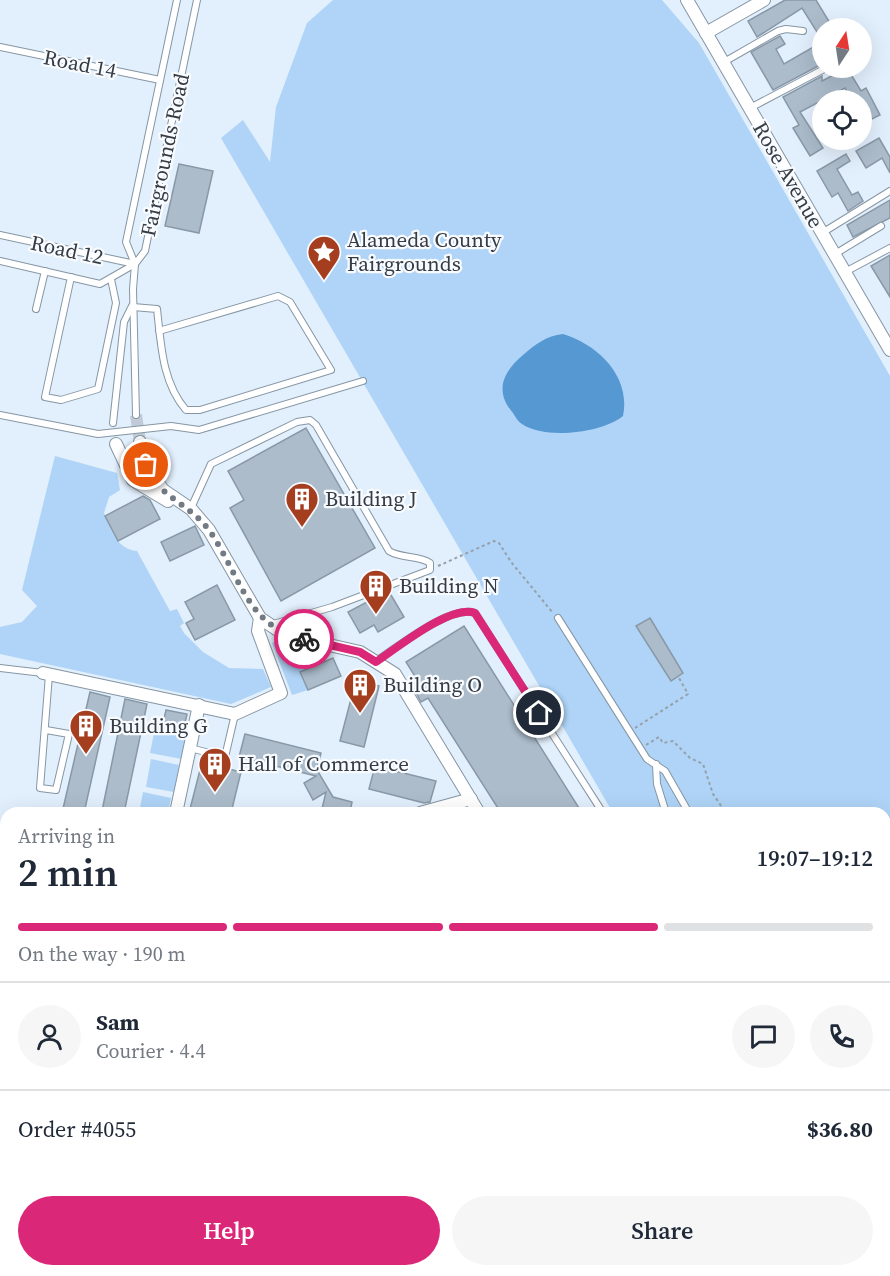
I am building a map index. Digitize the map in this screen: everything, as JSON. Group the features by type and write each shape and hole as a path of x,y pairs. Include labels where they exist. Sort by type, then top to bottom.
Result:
{"street":[{"name":"Rose Avenue","path":"687,0 890,350"},
{"path":"706,33 764,0"},
{"path":"140,442 146,465 163,490 191,509 209,530 265,621 285,635 360,652 395,674 476,807"},
{"path":"116,444 133,480 168,502 191,509"},
{"path":"46,673 235,714 281,693 258,631 265,621"},
{"path":"177,807 199,705"},
{"path":"442,807 471,799"}],"lane":[{"path":"0,261 100,284 135,264 126,242 177,0"},
{"name":"Fairgrounds Road","path":"136,415 133,305 135,264 145,251 197,0"},
{"path":"723,62 778,31 786,29 803,31"},
{"name":"Road 14","path":"0,48 160,80"},
{"path":"750,108 812,75"},
{"path":"822,233 865,209 890,191"},
{"path":"835,255 881,226"},
{"name":"Road 12","path":"0,235 135,264"},
{"path":"845,273 890,248"},
{"path":"36,309 45,271"},
{"path":"71,277 45,397 62,400 98,389 116,303 111,279"},
{"path":"113,423 124,322 133,305 157,309 159,331 162,357 171,387 176,398 186,410 200,410 331,370 290,302 278,296 159,331"},
{"path":"0,415 98,434 171,426 199,430 363,381"},
{"path":"191,509 206,471 217,460 297,422 310,420 316,425 389,551 398,556 427,560 431,567 430,570 332,607 265,621"},
{"path":"376,662 449,614 467,610 475,613 599,807"},
{"path":"558,618 641,748 665,771 686,807"},
{"path":"0,668 46,673 46,730 40,788 56,790 69,734 46,730"},
{"path":"190,748 225,757 235,714"},
{"path":"656,764 657,784 664,807"}],"path":[{"path":"430,570 494,541 500,543 511,562 558,618"},
{"path":"630,731 688,694 679,678"},
{"path":"641,748 659,737 663,742 670,740 676,743 686,755 703,765 713,794 722,807"}],"shaded area":[{"path":"333,0 662,0 699,43 890,376 890,807 610,807 221,138 243,120 270,162 276,107 307,23"},
{"path":"55,456 117,473 120,490 109,497 104,513 119,543 137,551 170,611 177,609 184,623 180,626 184,633 203,652 229,668 263,669 271,687 231,704 0,654 0,627 22,622 37,606 22,590"},
{"path":"280,639 291,644 304,670 300,672 308,690 292,695 272,643"},
{"path":"156,723 187,728 182,759 150,753"},
{"path":"151,759 179,765 174,792 146,787"},
{"path":"143,792 171,798 169,807 140,807"}],"water":[{"path":"563,334 589,346 600,354 617,376 624,402 623,416 614,422 588,430 545,432 521,423 507,405 503,382 510,368 537,344"}],"building":[{"path":"785,0 816,0 827,18 812,18 812,24 802,8 757,37 748,21"},
{"path":"780,36 785,44 776,49 784,64 812,48 812,69 773,90 751,52"},
{"path":"818,78 822,78 822,81 828,78 853,78 860,90 846,90 845,88 812,90 812,106 800,112 812,131 812,150 820,150 810,156 793,128 799,125 783,97"},
{"path":"872,100 880,115 872,119"},
{"path":"879,138 890,157 890,173 882,158 866,168 856,151 872,150 872,142"},
{"path":"846,154 850,161 837,169 852,195 858,192 863,201 848,211 838,193 832,197 817,171"},
{"path":"179,164 213,171 199,233 165,226"},
{"path":"890,200 890,218 853,237 847,225"},
{"path":"890,255 890,297 871,266"},
{"name":"Building J","path":"306,428 375,548 281,601 230,508 244,500 228,471"},
{"path":"143,496 150,500 160,519 118,541 105,516"},
{"path":"195,526 204,545 170,561 161,542"},
{"path":"217,585 235,620 195,640 186,623 194,619 185,602"},
{"name":"Building N","path":"391,595 404,617 378,632 374,625 360,633 348,612 367,602 370,607"},
{"path":"650,618 683,673 671,681 636,626"},
{"path":"464,626 578,807 497,807 428,698 421,702 412,685 418,681 406,662"},
{"path":"333,658 341,676 308,690 300,672"},
{"name":"Building O","path":"356,680 379,686 364,747 340,741"},
{"name":"Building G","path":"90,692 110,697 85,807 63,807"},
{"path":"125,699 147,704 125,807 103,807"},
{"path":"166,710 187,714 184,728 163,723"},
{"path":"245,734 321,753 317,770 333,797 352,802 351,807 322,807 326,792 313,800 304,783 316,776 239,757"},
{"name":"Hall of Commerce","path":"202,762 241,772 232,807 191,807"},
{"path":"375,766 436,781 430,802 424,803 369,789"}],"tunnel":[{"path":"136,415 140,442"}],"way so far":[{"path":"146,465 163,490 191,509 209,530 260,618 285,635 304,639"}],"place":[{"name":"Alameda County Fairgrounds","path":"324,281"},
{"name":"Building J","path":"302,528"},
{"name":"Building N","path":"376,615"},
{"name":"Building O","path":"360,714"},
{"name":"Building G","path":"86,755"},
{"name":"Hall of Commerce","path":"215,793"}],"route":[{"path":"304,639 360,652 376,662 449,614 467,610 475,613 539,713"}]}
